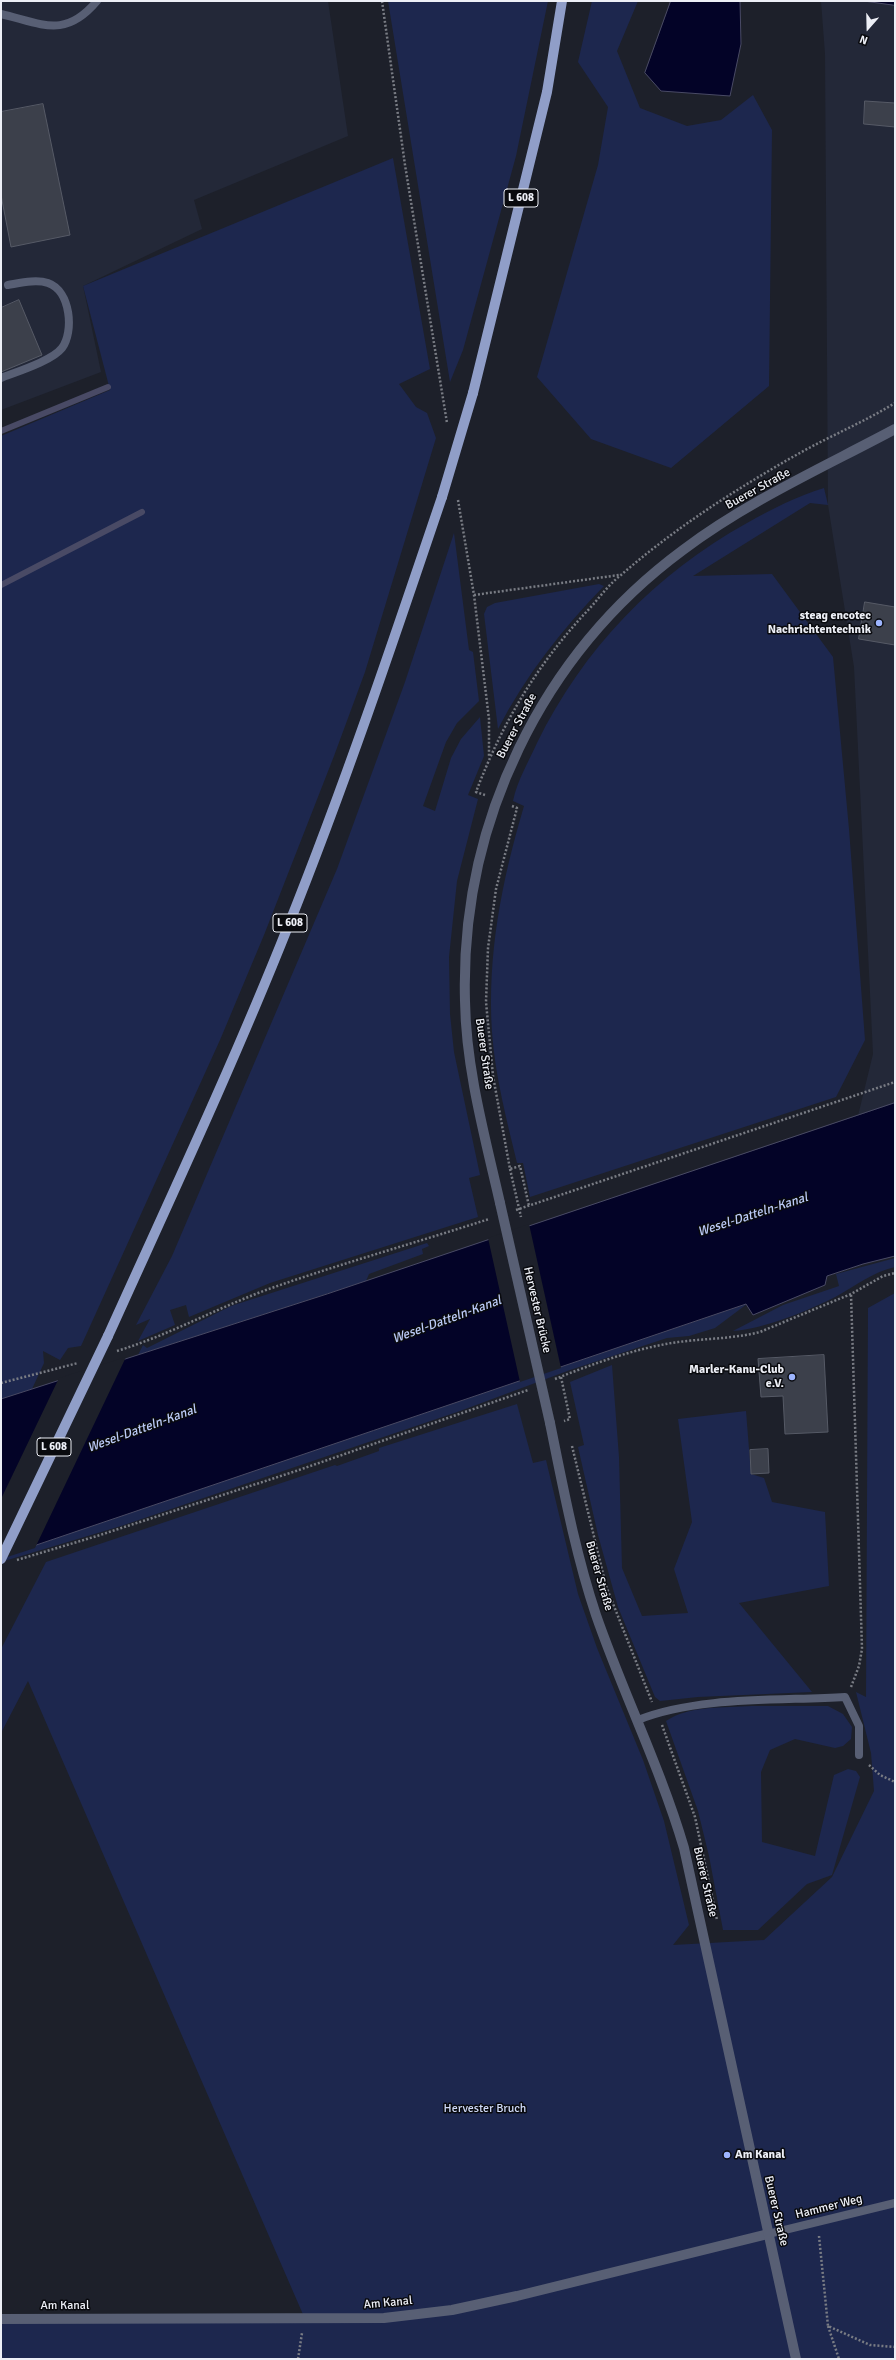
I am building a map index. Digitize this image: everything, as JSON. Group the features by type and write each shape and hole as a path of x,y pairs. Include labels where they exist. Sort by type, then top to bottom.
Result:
{"main road":[{"name":"L 608","path":"1,1559 108,1336 206,1119 287,930 361,736 442,497 473,393 547,92 562,1"}],"street":[{"name":"Buerer Straße","path":"500,1203 473,1074 464,1001 468,918 481,854 497,800 531,723 552,689 592,635 638,586 684,549 734,516 895,428"},
{"name":"Hervester Brücke","path":"500,1203 550,1423"},
{"name":"Buerer Straße","path":"550,1423 586,1585 608,1646 672,1807 692,1879 796,2359"},
{"name":"Am Kanal","path":"1,2319 384,2318 452,2310 517,2296 768,2234"}],"lane":[{"path":"1,14 45,26 69,24 86,14 97,1"},
{"path":"1,378 45,360 62,349 70,332 68,313 62,295 49,283 26,282 8,285"},
{"path":"638,1720 657,1712 691,1704 845,1698 859,1726 859,1755"},
{"name":"Hammer Weg","path":"768,2234 895,2203"}],"path":[{"path":"382,1 405,165 447,425"},
{"path":"457,493 474,595 490,739 489,759 476,792 517,808 496,889 490,928 486,1002 487,1036 510,1169 520,1166 529,1206"},
{"path":"474,595 620,575"},
{"path":"514,1211 895,1082"},
{"path":"112,1352 149,1341 230,1304 268,1290 492,1218"},
{"path":"554,1379 647,1348 667,1344 726,1339 760,1332 851,1294 883,1276 895,1273"},
{"path":"845,1698 854,1683 862,1649 851,1294"},
{"path":"1,1383 83,1361"},
{"path":"561,1377 570,1419 564,1421 566,1428"},
{"path":"15,1561 97,1536 296,1471 533,1388"},
{"path":"570,1442 606,1586 657,1712"},
{"path":"859,1755 880,1775 895,1782"},
{"path":"817,2222 828,2326 839,2359"},
{"path":"298,2359 305,2319"},
{"path":"828,2326 870,2345 895,2347"}],"shaded area":[{"path":"1,1 328,1 348,136 194,200 202,229 83,286 101,372 1,410"},
{"path":"821,1 895,1 895,1103 858,1116 873,1054 854,667 828,505 825,54"}],"green space":[{"path":"388,1 548,1 516,156 463,350 450,382"},
{"path":"592,1 638,1 617,51 640,108 687,126 721,120 753,95 772,130 769,386 671,468 591,439 537,377 598,165 608,107 578,62"},
{"path":"393,158 430,369 399,384 416,407 427,413 436,438 365,672 264,935 220,1040 81,1346 68,1348 60,1360 43,1351 44,1363 32,1389 1,1399 1,436 110,390 83,286"},
{"path":"824,488 828,505 810,503 693,576 772,574 833,657 849,829 865,1040 836,1097 530,1197 523,1163 517,1163 502,1098 492,1032 491,1003 494,946 498,918 509,862 524,806 513,801 520,779 555,709 576,676 599,646 652,590 713,543 785,503"},
{"path":"454,533 469,650 473,652 479,701 457,723 446,742 423,806 435,811 451,758 461,739 480,717 484,756 468,795 478,799 457,881 449,957 450,1014 454,1052 480,1175 469,1178 478,1217 270,1283 189,1317 186,1305 170,1310 175,1325 138,1341 150,1319 136,1325 172,1256 337,869 405,682"},
{"path":"599,584 604,586 559,636 546,653 520,690 498,729 484,614 487,607 495,603"},
{"path":"427,1243 429,1246 422,1249 423,1254 369,1274 366,1281 138,1355 143,1345 147,1348 231,1306"},
{"path":"895,1258 895,1267 872,1275 837,1296 814,1307 759,1327 733,1331 783,1305 839,1286 836,1274"},
{"name":"Hervester Bruch","path":"895,1293 895,2359 1,2359 1,2318 305,2319 28,1681 1,1733 1,1649 46,1562 335,1465 337,1466 379,1451 379,1448 517,1404 533,1463 546,1460 578,1594 597,1648 643,1760 664,1821 689,1925 673,1945 764,1940 832,1877 874,1791 871,1753 856,1692 866,1697 868,1308"},
{"path":"747,1304 715,1328 689,1336 667,1338 570,1370 460,1411 121,1526 1,1562 1,1557"},
{"path":"612,1365 619,1457 622,1568 642,1616 688,1613 674,1569 692,1522 678,1419 746,1411 751,1474 764,1478 772,1502 825,1512 829,1586 739,1603 812,1692 698,1697 660,1701 655,1697 618,1607 598,1535 578,1447 584,1445 570,1382"},
{"path":"828,1706 843,1714 852,1727 851,1739 843,1746 835,1748 795,1739 770,1750 761,1772 762,1842 815,1856 834,1775 848,1769 856,1771 860,1777 832,1875 807,1884 758,1930 723,1930 709,1856 698,1811 666,1721 675,1716 696,1710 719,1707"}],"water":[{"path":"671,1 740,1 741,44 730,96 661,91 645,73"},
{"path":"864,1 895,1 895,5"},
{"name":"Wesel-Datteln-Kanal","path":"895,1103 895,1256 863,1264 827,1276 825,1285 753,1315 746,1304 1,1557 1,1399 327,1294"}],"pier":[{"path":"529,1224 561,1368 520,1382 488,1238"},
{"path":"126,1357 35,1548 1,1559 1,1499 59,1378"}],"building":[{"path":"865,101 895,103 895,127 864,124"},
{"path":"43,104 70,235 11,247 1,195 1,112"},
{"path":"19,300 42,355 1,372 1,308"},
{"name":"steag encotec Nachrichtentechnik","path":"865,602 895,607 895,645 859,639"},
{"name":"Marler-Kanu-Club e.V.","path":"824,1355 828,1432 785,1434 783,1396 761,1397 758,1359"},
{"path":"768,1449 769,1473 751,1474 750,1450"}],"waterway":[{"path":"1,431 108,387"},
{"path":"1,585 142,512"}],"place":[{"name":"steag encotec Nachrichtentechnik","path":"879,623"},
{"name":"Marler-Kanu-Club e.V.","path":"792,1377"},
{"name":"Am Kanal","path":"727,2155"}]}
